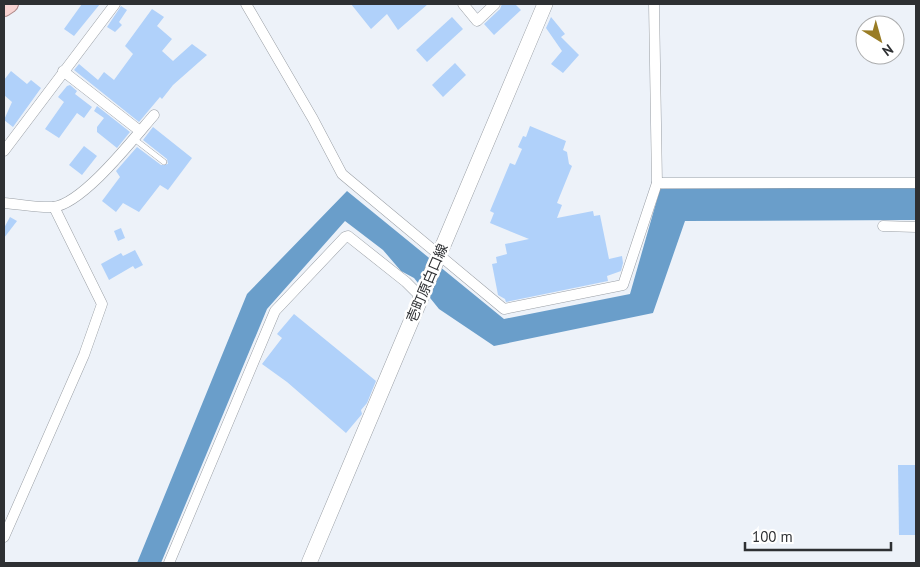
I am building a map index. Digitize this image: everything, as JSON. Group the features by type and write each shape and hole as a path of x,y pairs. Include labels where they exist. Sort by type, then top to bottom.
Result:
{"main road":[{"path":"4,8 10,4"},
{"name":"壱町原白口線","path":"309,563 543,5"}],"street":[{"path":"4,150 114,4"},
{"path":"246,4 313,119 342,174 438,258 504,309 623,285 658,183 654,4"},
{"path":"463,4 477,21 495,4"},
{"path":"64,71 137,135"},
{"path":"4,202 54,207 65,203 92,184 154,115"},
{"path":"658,183 916,184"},
{"path":"4,536 84,355 102,304 54,207"},
{"path":"883,226 916,227"},
{"path":"169,563 276,311 338,244 348,236 423,294"}],"lane":[{"path":"137,135 164,162"}],"water":[{"path":"916,187 916,220 685,221 653,313 494,346 439,309 414,278 401,271 383,250 345,221 267,309 161,563 137,563 247,294 347,191 504,319 630,294 660,189"}],"building":[{"path":"82,4 100,4 74,36 64,29"},
{"path":"351,4 428,4 398,30 387,14 371,29"},
{"path":"502,4 515,4 521,10 494,35 484,24 500,9"},
{"path":"121,6 127,10 119,22 122,25 115,32 107,27"},
{"path":"152,9 164,17 157,26 172,39 162,51 173,61 192,44 207,55 173,85 162,99 160,97 139,122 74,70 79,64 98,80 104,72 114,80 133,54 125,46"},
{"path":"452,17 463,29 427,62 416,50"},
{"path":"551,17 565,34 561,37 579,55 563,73 551,64 562,51 546,28"},
{"path":"455,63 466,75 443,97 432,85"},
{"path":"11,71 27,84 31,80 41,88 13,127 4,120 12,102 4,95 4,80"},
{"path":"70,85 77,91 75,94 92,107 84,118 77,113 59,138 45,129 64,102 58,97"},
{"path":"97,106 130,132 117,148 97,132 97,127 104,118 94,111"},
{"path":"530,126 566,141 563,150 567,152 569,164 572,166 557,203 562,205 557,218 593,211 594,216 600,215 609,259 622,256 623,263 621,271 607,276 608,281 506,302 505,299 498,295 492,264 497,263 496,257 507,254 505,244 529,239 490,223 494,213 490,211 510,163 515,165 522,149 518,147 523,136 526,137"},
{"path":"153,127 192,158 168,190 160,185 139,212 123,203 116,212 102,201 120,177 116,171 137,147 161,165 168,164 167,159 143,140"},
{"path":"84,146 97,156 82,175 69,165"},
{"path":"10,217 17,221 4,238 4,228"},
{"path":"121,228 125,238 118,241 114,231"},
{"path":"135,250 143,265 135,269 133,266 109,280 101,264 121,253 123,256"},
{"path":"294,314 376,381 367,403 361,410 362,414 346,433 287,382 262,364 282,338 277,334"},
{"path":"898,465 916,465 916,535 899,535"}]}
